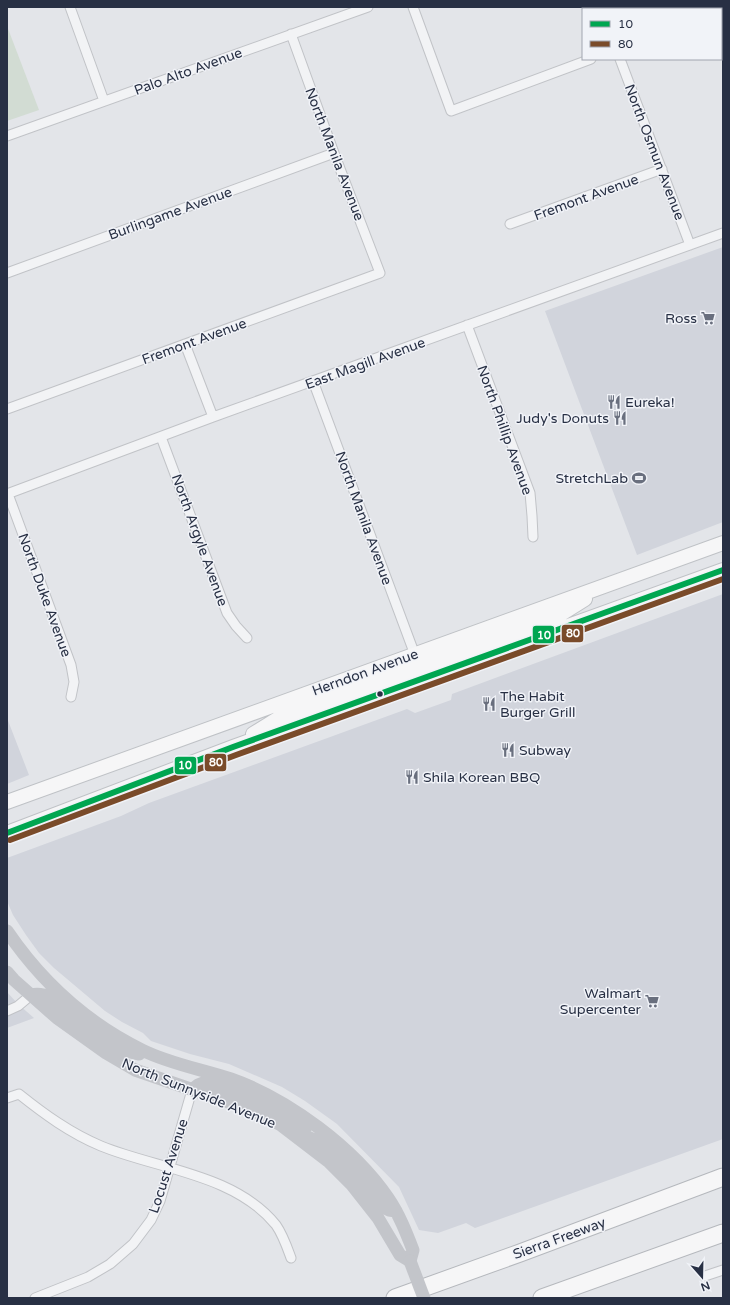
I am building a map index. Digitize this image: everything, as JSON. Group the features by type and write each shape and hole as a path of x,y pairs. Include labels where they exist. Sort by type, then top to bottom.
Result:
{"highway":[{"name":"Sierra Freeway","path":"395,1298 723,1177"},
{"path":"542,1298 723,1233"}],"main road":[{"name":"Herndon Avenue","path":"7,802 723,543"},
{"path":"708,575 723,565"},
{"name":"Herndon Avenue","path":"7,833 232,747 723,570"},
{"path":"417,681 419,672 422,668 433,661 562,614 605,586"},
{"path":"232,747 279,718 409,670 414,666 416,661 415,655"},
{"name":"North Sunnyside Avenue","path":"7,931 40,974 72,1004 107,1030 142,1050 164,1060 232,1080 247,1086 293,1110 333,1139 371,1176 396,1211 413,1250 410,1261 424,1298"},
{"name":"North Sunnyside Avenue","path":"7,972 57,1018 106,1053 135,1070 192,1090 210,1094 260,1114 281,1126 328,1161 352,1185 378,1218 400,1255 410,1261"},
{"path":"31,995 37,994 48,997 70,1016 96,1035 125,1051 164,1060"},
{"path":"192,1090 203,1083 224,1087 333,1139"},
{"path":"281,1126 323,1144 340,1158 383,1207 396,1211"}],"street":[{"path":"70,7 104,101"},
{"name":"Palo Alto Avenue","path":"7,136 368,7"},
{"path":"413,7 452,112 588,60"},
{"name":"North Manila Avenue","path":"291,34 334,153 380,273"},
{"name":"North Osmun Avenue","path":"620,60 690,245"},
{"name":"Burlingame Avenue","path":"7,273 334,153"},
{"name":"Fremont Avenue","path":"510,224 662,169"},
{"name":"East Magill Avenue","path":"7,494 213,417 723,233"},
{"name":"Fremont Avenue","path":"7,409 380,273"},
{"name":"North Phillip Avenue","path":"468,326 530,493 533,537"},
{"path":"185,344 213,417"},
{"name":"North Manila Avenue","path":"313,381 415,655"},
{"name":"North Argyle Avenue","path":"161,437 227,613 247,638"},
{"name":"North Duke Avenue","path":"7,494 71,665 74,682 71,697"},
{"path":"7,1011 21,1004 31,995"},
{"name":"Locust Avenue","path":"35,1298 88,1277 110,1264 133,1244 151,1220 160,1201 192,1090"},
{"path":"7,1098 19,1094 56,1122 82,1136 118,1152 170,1167 234,1191 262,1211 276,1226 285,1242 291,1258"},
{"path":"705,1276 723,1270"}],"shaded area":[{"path":"7,26 39,110 7,121"},
{"path":"723,247 723,522 637,555 545,311"},
{"path":"723,594 723,1139 475,1228 466,1223 438,1233 419,1230 399,1187 337,1124 305,1101 282,1087 229,1064 190,1054 151,1041 143,1033 105,1011 54,968 39,953 13,915 7,901 7,858 121,816 149,803 407,709 415,713 451,700 452,694"},
{"path":"7,718 29,775 7,784"},
{"path":"7,992 18,1004 34,1018 7,1028"}],"transit line":[{"name":"10","path":"7,833 233,747 723,570"},
{"name":"80","path":"10,840 236,755 723,579"}],"place":[{"name":"Ross","path":"708,318"},
{"name":"Eureka!","path":"614,402"},
{"name":"Judy's Donuts","path":"620,418"},
{"name":"StretchLab","path":"639,478"},
{"name":"The Habit Burger Grill","path":"489,704"},
{"name":"Subway","path":"508,750"},
{"name":"Shila Korean BBQ","path":"412,777"},
{"name":"Walmart Supercenter","path":"652,1001"}]}
